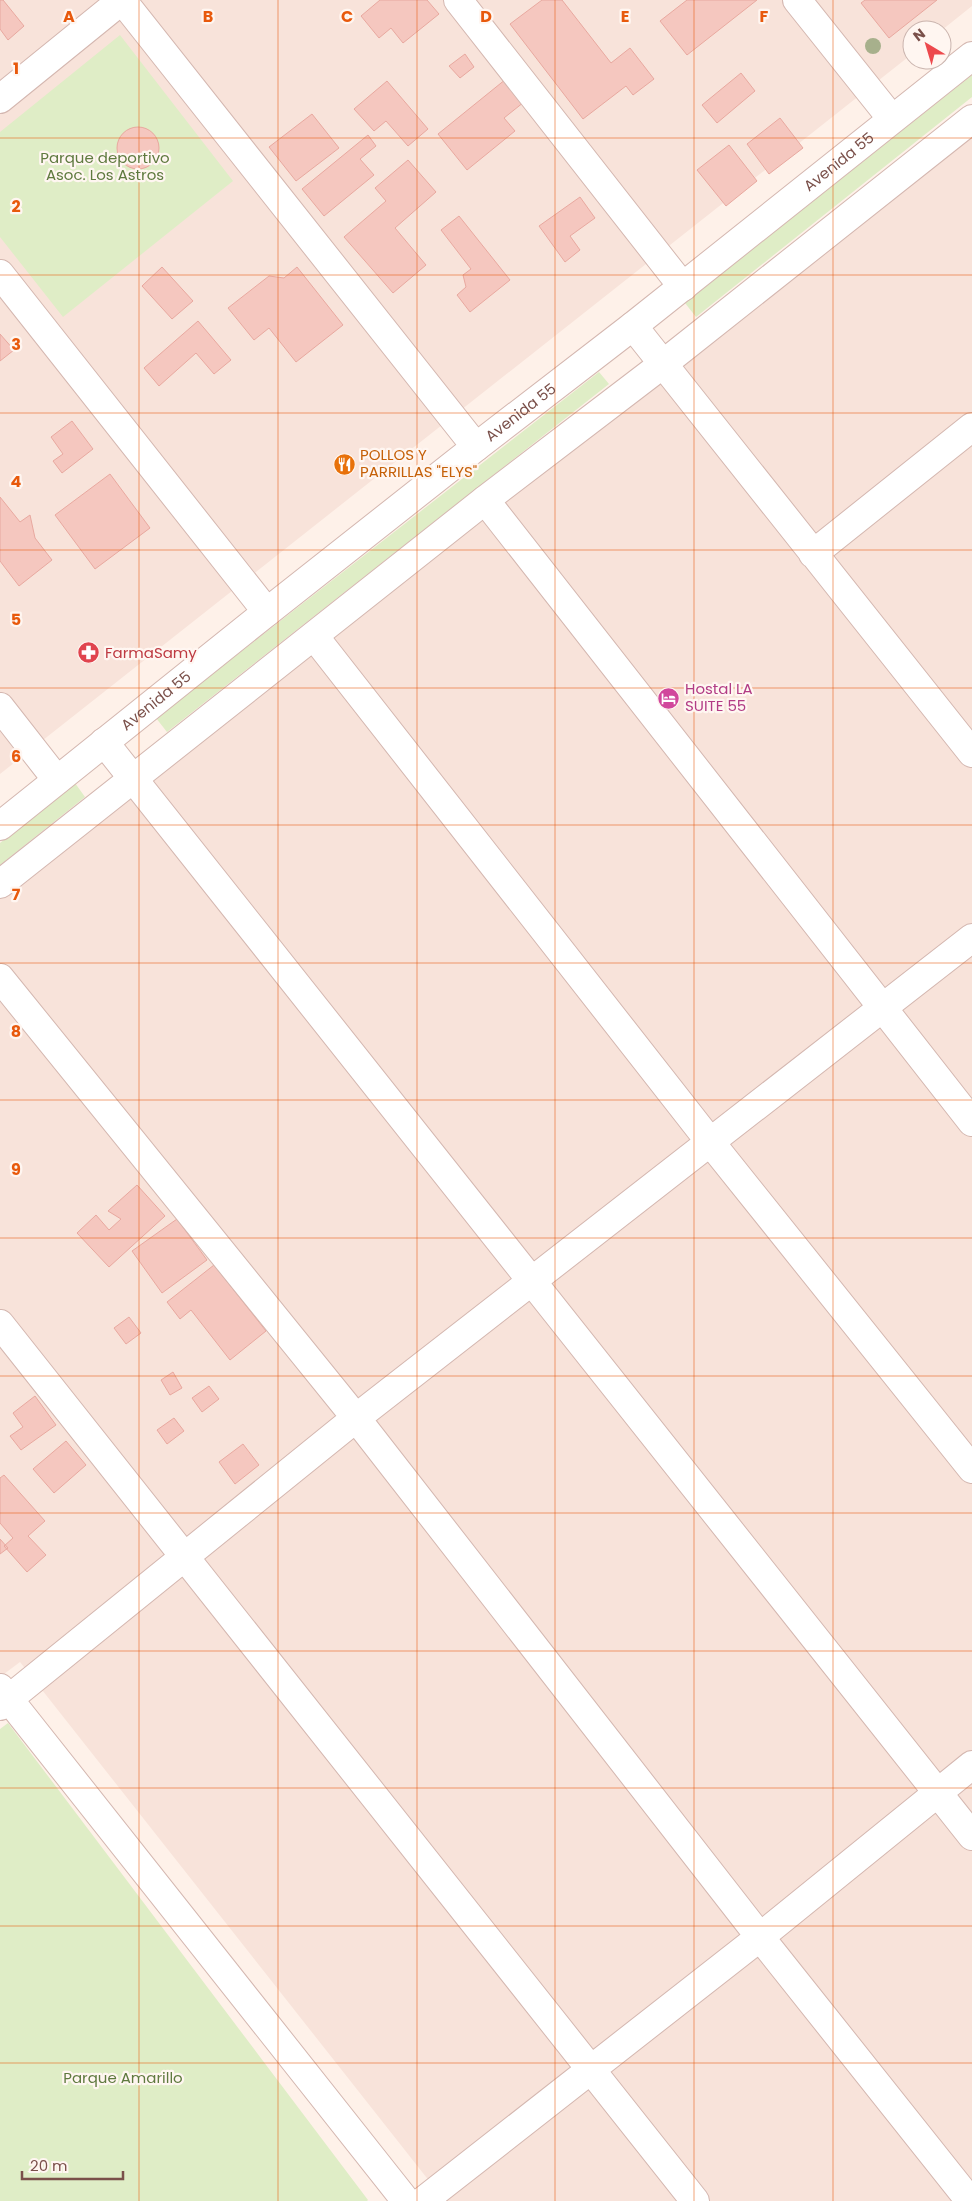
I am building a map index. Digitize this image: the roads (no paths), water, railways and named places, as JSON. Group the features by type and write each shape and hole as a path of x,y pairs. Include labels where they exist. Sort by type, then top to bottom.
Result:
{"street":[{"path":"0,99 122,0 476,447"},
{"path":"458,0 683,286"},
{"path":"797,0 892,119"},
{"name":"Avenida 55","path":"0,826 267,612 633,326 972,56"},
{"path":"0,884 485,500 663,364 972,119"},
{"path":"0,274 267,612"},
{"path":"633,326 972,753"},
{"path":"813,554 972,427"},
{"path":"485,500 972,1122"},
{"path":"314,636 711,1143 972,1470"},
{"path":"0,707 57,780"},
{"path":"104,742 972,1836"},
{"path":"406,2201 3,1698 185,1558 356,1418 972,938"},
{"path":"0,978 356,1418 760,1937 970,2201"},
{"path":"0,1324 695,2201"},
{"path":"424,2201 760,1937 972,1765"}],"place":[{"name":"POLLOS Y PARRILLAS \"ELYS\"","path":"344,464"},
{"name":"FarmaSamy","path":"89,653"},
{"name":"Hostal LA SUITE 55","path":"669,698"}],"park label":[{"name":"Parque deportivo Asoc. Los Astros","path":"105,166"},
{"name":"Parque Amarillo","path":"123,2078"}]}
